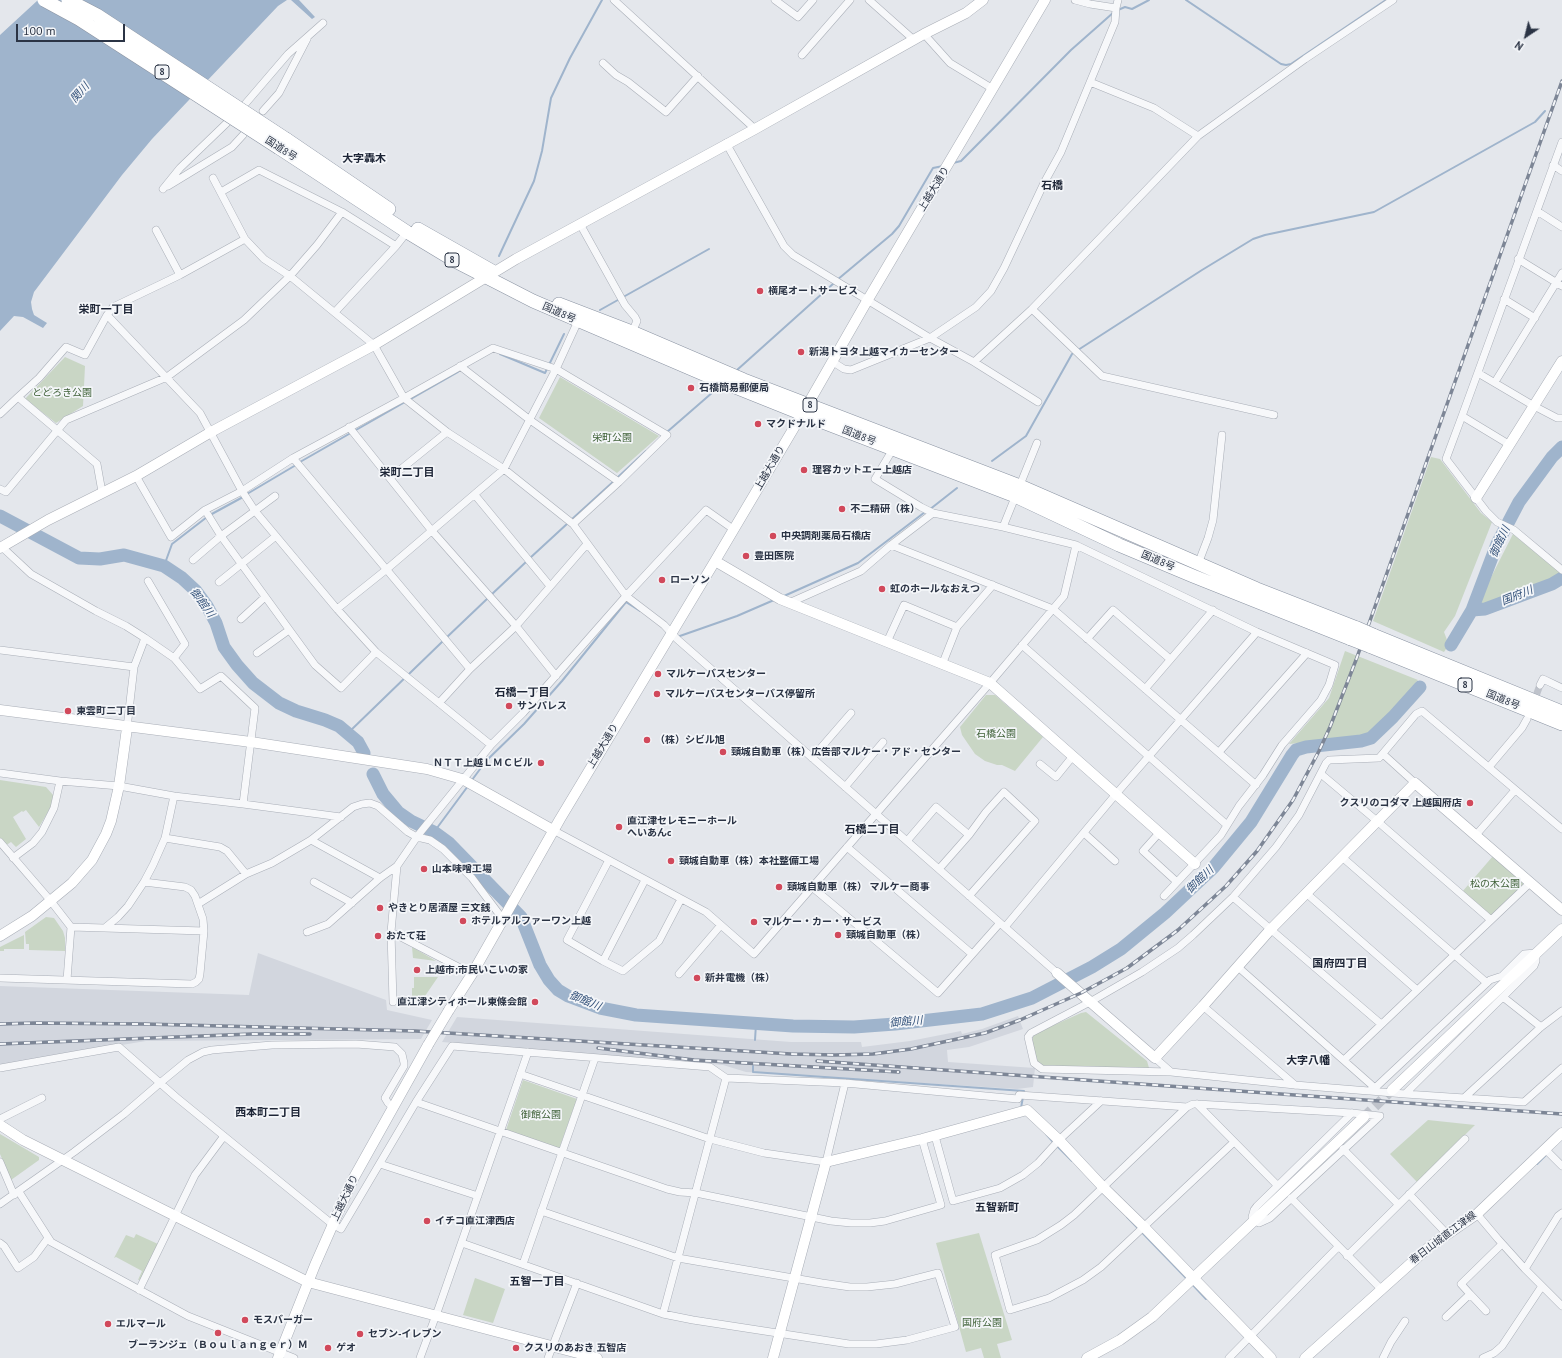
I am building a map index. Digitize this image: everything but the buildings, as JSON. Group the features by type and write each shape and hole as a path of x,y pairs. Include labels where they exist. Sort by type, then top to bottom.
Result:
{"highway":[{"name":"国道8号","path":"44,0 79,19 237,114 490,275 505,289 578,321 1018,491 1296,605 1354,633"},
{"name":"国道8号","path":"68,0 97,15 237,114"},
{"name":"国道8号","path":"283,143 407,232 455,261 536,296 632,332 744,380 893,449 1018,491 1119,545 1193,576 1354,633 1562,724"},
{"name":"国道8号","path":"1371,640 1562,712"}],"street":[{"path":"614,0 754,129"},
{"path":"775,0 798,17 812,0"},
{"path":"802,55 850,0"},
{"path":"869,0 914,40"},
{"path":"243,804 255,708 221,676 200,688 174,658 145,638 35,577 1,547 48,520 136,476 211,432 374,345 516,259 924,34 966,13 983,0"},
{"name":"上越大通り","path":"504,916 518,895 553,830 833,362 867,301 1045,0"},
{"path":"1075,0 1116,8"},
{"path":"833,362 844,369 851,370 930,338 976,307 998,281 1044,183 1061,152 1115,22 1118,0"},
{"path":"974,362 1032,309 1198,136 1305,59 1393,0"},
{"path":"243,135 232,147 163,189 180,168 237,114 288,54 323,23 308,39 278,93 264,111"},
{"path":"924,34 950,63 992,90"},
{"path":"602,63 666,112 698,76"},
{"path":"1090,82 1154,108 1198,136"},
{"path":"1562,142 1446,459 1486,511 1497,522 1514,530 1562,570"},
{"path":"726,143 784,246 793,255 867,301 974,362 1038,402"},
{"path":"1553,165 1562,171"},
{"path":"221,192 258,170 342,212 396,246"},
{"path":"213,178 245,239 264,259 290,276 374,345 404,398 446,432 504,469 573,524 626,596 664,625 671,633 812,758 1171,1072"},
{"path":"1537,211 1562,227"},
{"path":"0,489 6,492 66,420 167,377 244,320 290,276 317,245 342,212"},
{"path":"580,224 625,305 637,321 632,332"},
{"path":"156,230 180,275"},
{"path":"335,312 407,232"},
{"path":"0,414 39,378 66,347 85,355 107,315 113,308 180,275 245,239"},
{"path":"1518,259 1559,284"},
{"path":"1495,382 1535,318 1559,284 1562,273"},
{"path":"1504,299 1535,318"},
{"path":"1032,309 1102,376 1274,415"},
{"path":"107,315 167,377 200,414 242,491 255,511 337,609 376,652 491,745"},
{"path":"337,609 387,569 504,469 556,369 578,321"},
{"path":"136,476 172,537 205,510 242,491 293,458 493,348 556,369 667,435 573,524"},
{"path":"1476,498 1562,361"},
{"path":"460,366 530,420 619,482"},
{"path":"1478,373 1534,406 1557,418 1562,418"},
{"path":"18,397 97,464 102,492"},
{"path":"1462,416 1510,445"},
{"path":"349,427 432,531 516,626 556,676"},
{"path":"390,478 446,432"},
{"path":"1198,564 1213,520 1222,435"},
{"path":"1003,527 1037,443"},
{"path":"893,449 875,479 931,512 1003,527 1076,545 1257,632 1335,665 1329,685 1321,700 1282,745 1256,785 1239,806 1216,841 1164,896"},
{"path":"293,458 470,669"},
{"path":"475,495 550,586"},
{"path":"193,560 221,536 275,496"},
{"path":"205,510 221,536 315,665 341,688 376,652"},
{"path":"307,932 328,924 380,878 397,866 433,815 491,745 506,731 626,596 706,510 733,529"},
{"path":"789,603 861,571 931,512"},
{"path":"219,582 242,565 276,536"},
{"path":"439,703 470,669 516,626 587,544"},
{"path":"891,545 1053,609 1256,785"},
{"path":"0,710 127,728 251,742 405,765 462,779 479,787 553,830 706,912 754,954 990,684 1064,596 1076,545"},
{"path":"715,561 780,599 990,684 1195,864"},
{"path":"148,581 185,644 174,658"},
{"path":"942,665 957,627 993,585"},
{"path":"241,619 265,597"},
{"path":"887,642 904,605 957,627"},
{"path":"1087,639 1113,610 1170,659"},
{"path":"1145,689 1213,610"},
{"path":"257,653 289,630"},
{"path":"812,887 938,993 972,954 1002,925 1084,833 1257,632"},
{"path":"0,936 19,925 72,883 83,872 98,850 106,834 111,821 119,786 134,667 145,638"},
{"path":"1022,646 1227,825"},
{"path":"0,650 134,667"},
{"path":"1218,752 1307,653"},
{"path":"1540,685 1543,679 1562,688"},
{"path":"1562,829 1422,711 1416,714 1379,758 1329,760 1299,815 1281,840 1233,896 1178,948 1136,976 1031,1033 1028,1040 1036,1066 1046,1069 1171,1072 1295,1085 1372,1089 1405,1094 1524,1102 1562,1068"},
{"path":"812,758 851,713"},
{"path":"1489,767 1522,728 1527,719"},
{"path":"845,787 883,742"},
{"path":"1383,754 1562,910"},
{"path":"1040,764 1056,778 1073,756"},
{"path":"0,773 60,781 119,786 174,796 342,818"},
{"path":"1321,774 1491,920"},
{"path":"13,858 33,843 42,832 54,808 60,781"},
{"path":"1155,1058 1270,930 1415,783"},
{"path":"1476,835 1515,790"},
{"path":"939,869 1004,792 1035,821 969,896"},
{"path":"106,927 128,906 144,882 165,838 174,796"},
{"path":"198,904 246,874 272,863 311,840 342,818 354,807 370,803 378,806 408,832 430,840 443,849 472,878 504,916 472,974 391,932"},
{"path":"907,841 936,807 969,835"},
{"path":"1160,832 1143,852 1177,882"},
{"path":"1084,833 1115,861"},
{"path":"165,838 220,847 227,851 246,874"},
{"path":"311,840 380,878"},
{"path":"0,842 71,927 67,980"},
{"path":"847,846 972,954"},
{"path":"1342,857 1487,983"},
{"path":"609,860 567,940 604,961 623,971 659,942 681,899"},
{"path":"393,1002 391,932 397,866"},
{"path":"604,961 645,880"},
{"path":"0,978 192,984 198,979 200,974 204,931 203,919 198,904 191,890 185,887 144,882"},
{"path":"314,882 352,903"},
{"path":"1344,1060 1530,883"},
{"path":"1306,893 1417,990"},
{"path":"1233,896 1270,930 1381,1024"},
{"path":"679,974 721,925"},
{"path":"71,927 204,931"},
{"path":"1392,1090 1562,929"},
{"path":"1372,1089 1405,1061 1490,980 1502,976 1524,954 1536,953"},
{"path":"1405,1094 1534,966 1536,961 1536,953"},
{"path":"1238,967 1344,1060 1372,1089"},
{"name":"上越大通り","path":"279,1355 332,1224 352,1181 428,1045 472,974"},
{"path":"1503,997 1541,1028"},
{"path":"1203,1006 1295,1085"},
{"path":"1465,1097 1541,1028 1562,1011"},
{"path":"0,1204 63,1160 124,1114 188,1060 203,1052 272,1045 356,1044 388,1045 395,1047 399,1050 404,1066 386,1098 388,1103 393,1107"},
{"path":"0,1068 119,1047 224,1136 332,1224 341,1229 416,1102 452,1046 710,1067 726,1078 845,1083 1018,1099 1018,1095 1187,1107"},
{"path":"420,1358 462,1243 528,1052"},
{"path":"523,1264 595,1058"},
{"path":"1556,1073 1562,1079"},
{"path":"520,1074 710,1139 764,1153 826,1162 935,1136 1027,1110"},
{"path":"663,1314 726,1078"},
{"path":"773,1358 826,1162 845,1083"},
{"path":"1027,1096 1027,1110 1059,1140 1103,1187 1144,1227 1271,1358"},
{"path":"0,1119 42,1098"},
{"path":"935,1136 953,1201 1000,1188 1013,1180 1038,1163 1059,1140 1101,1101"},
{"path":"416,1102 500,1133 667,1189 696,1193 851,1223 885,1221 941,1204 922,1139"},
{"path":"1197,1104 1277,1186"},
{"path":"1234,1142 1119,1252 1083,1280 1049,1298 1010,1310 995,1255 1037,1240 1051,1232 1074,1215 1187,1107 1197,1104 1352,1113 1380,1116 1266,1221 1259,1223 1252,1217 1254,1210 1352,1113"},
{"path":"1088,1358 1111,1346 1140,1326 1163,1307 1364,1117"},
{"path":"0,1125 23,1140 308,1282 597,1358"},
{"name":"春日山城直江津線","path":"1305,1358 1429,1247 1477,1214 1562,1133"},
{"path":"139,1290 195,1174 224,1136"},
{"path":"1347,1256 1465,1139"},
{"path":"1343,1149 1398,1204"},
{"path":"1545,1149 1562,1166"},
{"path":"0,1162 16,1194 51,1242 188,1316 279,1355 294,1358"},
{"path":"380,1164 478,1196"},
{"path":"1408,1194 1447,1234"},
{"path":"1291,1198 1381,1289"},
{"path":"462,1243 663,1314 693,1320 849,1344 876,1344 907,1340 955,1327 938,1273 895,1284 850,1287 678,1258 541,1211"},
{"path":"1525,1269 1562,1212"},
{"path":"1477,1214 1525,1269 1562,1306"},
{"path":"0,1243 4,1246 18,1268 34,1257 48,1238"},
{"path":"1486,1311 1461,1284 1502,1244"},
{"path":"1229,1358 1338,1247"},
{"path":"548,1358 554,1347 578,1283"},
{"path":"1483,1358 1494,1353 1502,1346 1542,1286"},
{"path":"1446,1317 1470,1294"},
{"path":"1384,1358 1391,1342 1404,1321"}],"shaded area":[{"path":"258,953 386,1000 387,1010 432,1020 421,1039 146,1041 0,1065 0,986 249,995"},
{"path":"1018,1016 1023,1029 969,1047 947,1050 948,1062 1035,1068 1033,1087 1017,1089 746,1072 723,1065 442,1042 457,1017 791,1042 861,1042 862,1047 910,1041 961,1031 962,1034 982,1029"}],"green space":[{"name":"とどろき公園","path":"65,357 85,366 83,406 56,423 25,399"},
{"name":"栄町公園","path":"560,377 659,436 617,473 539,418"},
{"path":"1431,457 1440,459 1481,513 1492,522 1455,616 1444,632 1450,643 1444,652 1373,621"},
{"path":"1513,534 1562,574 1490,605 1481,605 1479,601"},
{"path":"1345,651 1418,680 1371,733 1355,738 1289,744 1329,698"},
{"name":"石橋公園","path":"986,695 995,695 1043,737 1015,771 1002,765 985,761 975,754 962,735 960,727"},
{"path":"0,780 46,787 54,796 51,807 39,827 26,810 13,817 26,839 16,847 11,842 5,846 0,839"},
{"name":"松の木公園","path":"1493,856 1525,883 1491,916 1462,892"},
{"path":"46,917 54,918 63,931 65,938 65,951 29,950 29,944 26,944 25,932"},
{"path":"24,935 24,949 4,949 4,951 0,951 0,947"},
{"path":"412,947 436,961 413,958"},
{"path":"414,977 438,977 425,996 412,996"},
{"path":"1086,1012 1147,1061 1149,1068 1044,1066 1038,1063 1031,1043 1034,1034"},
{"name":"御館公園","path":"523,1080 577,1099 559,1149 506,1130"},
{"path":"1428,1120 1475,1125 1417,1182 1390,1154"},
{"path":"0,1134 39,1157 39,1160 11,1180 0,1154"},
{"name":"国府公園","path":"979,1233 1012,1340 997,1344 1001,1358 984,1358 981,1348 966,1352 936,1243"},
{"path":"136,1234 158,1244 142,1279 138,1280 142,1271 116,1257 114,1258 126,1235 134,1238"},
{"path":"475,1278 505,1289 493,1323 463,1315"}],"water":[{"name":"関川","path":"38,0 287,0 278,6 152,139 122,175 34,292 31,302 32,309 34,315 47,323 43,328 23,317 14,316 0,331 0,35"},
{"path":"291,0 299,0 315,17 312,19"}],"waterway":[{"path":"499,256 534,181 542,151 551,98 570,58 602,0"},
{"path":"1118,10 1125,7 1132,9 1149,0"},
{"path":"1186,0 1281,64 1286,65 1291,64 1386,0"},
{"path":"953,163 961,161 1071,50 1114,12"},
{"path":"1078,350 1253,239 1265,235 1374,212 1535,122 1545,111"},
{"path":"837,280 892,234 899,226 933,168 943,166"},
{"path":"600,310 709,249"},
{"path":"737,370 834,283"},
{"path":"500,354 545,373 564,334"},
{"path":"992,461 1026,436 1072,354 1075,352"},
{"path":"409,400 458,372"},
{"path":"667,432 713,392"},
{"path":"300,462 405,402"},
{"name":"御館川","path":"1451,645 1472,610 1497,544 1519,502 1552,457 1562,447"},
{"path":"617,478 646,451"},
{"path":"247,494 296,465"},
{"path":"571,520 614,481"},
{"path":"929,510 957,488"},
{"path":"210,515 243,497"},
{"path":"784,596 858,563 925,512"},
{"name":"御館川","path":"0,516 79,558 100,559 124,555 164,566 182,578 196,591 207,606 216,623 224,647 253,683 279,703 296,711 339,726 358,742 364,753"},
{"path":"164,566 172,544 207,517"},
{"path":"530,558 568,523"},
{"path":"491,595 527,561"},
{"name":"国府川","path":"1472,610 1485,609 1552,584 1562,578"},
{"path":"446,638 488,598"},
{"path":"677,637 737,616 774,600"},
{"path":"472,780 486,761 524,724 562,681 626,602 640,611"},
{"path":"348,733 443,641"},
{"name":"御館川","path":"373,774 383,794 398,812 411,821 434,832 449,843 521,917 540,965 549,980 558,990 568,996 600,1008 636,1015 793,1026 854,1027 895,1024 982,1014 1032,998 1092,967 1121,949 1165,913 1213,868 1251,822 1296,750 1306,747 1361,741 1371,738 1393,717 1420,687"},
{"path":"434,832 468,786"},
{"path":"755,1040 756,1024"},
{"path":"753,1066 753,1072 1024,1091 1021,1108"},
{"path":"1046,1134 1054,1143"},
{"path":"1057,1146 1072,1161"},
{"path":"1537,1164 1547,1154"},
{"path":"1127,1217 1187,1279"},
{"path":"1191,1283 1206,1299"}],"tunnel":[{"path":"1533,704 1540,685"},
{"path":"1364,1117 1392,1090"}],"railway":[{"path":"0,1024 144,1024 415,1031 791,1054 873,1054 911,1049 985,1033 1020,1020 1081,993 1127,968 1178,930 1226,886 1257,851 1293,800 1319,751 1356,660 1562,81"},
{"path":"0,1044 252,1034 310,1034"},
{"path":"598,1048 694,1060 899,1072"},
{"path":"817,1061 1562,1114"}],"place":[{"name":"横尾オートサービス","path":"760,291"},
{"name":"新潟トヨタ上越マイカーセンター","path":"801,352"},
{"name":"石橋簡易郵便局","path":"691,388"},
{"name":"マクドナルド","path":"758,424"},
{"name":"理容カットエー上越店","path":"804,470"},
{"name":"不二精研（株）","path":"842,509"},
{"name":"中央調剤薬局石橋店","path":"773,536"},
{"name":"豊田医院","path":"746,556"},
{"name":"ローソン","path":"662,580"},
{"name":"虹のホールなおえつ","path":"882,589"},
{"name":"マルケーバスセンター","path":"658,674"},
{"name":"マルケーバスセンターバス停留所","path":"657,694"},
{"name":"サンパレス","path":"509,706"},
{"name":"東雲町二丁目","path":"68,711"},
{"name":"（株）シビル旭","path":"647,740"},
{"name":"頸城自動車（株）広告部マルケー・アド・センター","path":"723,752"},
{"name":"ＮＴＴ上越ＬＭＣビル","path":"541,763"},
{"name":"クスリのコダマ 上越国府店","path":"1470,803"},
{"name":"直江津セレモニーホール へいあんc","path":"619,827"},
{"name":"頸城自動車（株）本社整備工場","path":"671,861"},
{"name":"山本味噌工場","path":"424,869"},
{"name":"頸城自動車（株） マルケー商事","path":"779,887"},
{"name":"やきとり居酒屋 三文銭","path":"380,908"},
{"name":"ホテルアルファーワン上越","path":"463,921"},
{"name":"マルケー・カー・サービス","path":"754,922"},
{"name":"頸城自動車（株）","path":"838,935"},
{"name":"おたて荘","path":"378,936"},
{"name":"上越市;市民いこいの家","path":"417,970"},
{"name":"新井電機（株）","path":"697,978"},
{"name":"直江津シティホール東條会館","path":"535,1002"},
{"name":"イチコ直江津西店","path":"427,1221"},
{"name":"モスバーガー","path":"245,1320"},
{"name":"エルマール","path":"108,1324"},
{"name":"ブーランジェ（Ｂｏｕｌａｎｇｅｒ）Ｍ","path":"218,1333"},
{"name":"セブン-イレブン","path":"360,1334"},
{"name":"ゲオ","path":"328,1348"},
{"name":"クスリのあおき 五智店","path":"516,1348"}],"district":[{"name":"大字轟木","path":"364,159"},
{"name":"石橋","path":"1052,186"},
{"name":"栄町一丁目","path":"106,310"},
{"name":"栄町二丁目","path":"407,473"},
{"name":"石橋一丁目","path":"522,693"},
{"name":"石橋二丁目","path":"872,830"},
{"name":"国府四丁目","path":"1340,964"},
{"name":"大字八幡","path":"1308,1061"},
{"name":"西本町二丁目","path":"268,1113"},
{"name":"五智新町","path":"997,1208"},
{"name":"五智一丁目","path":"537,1282"}]}
